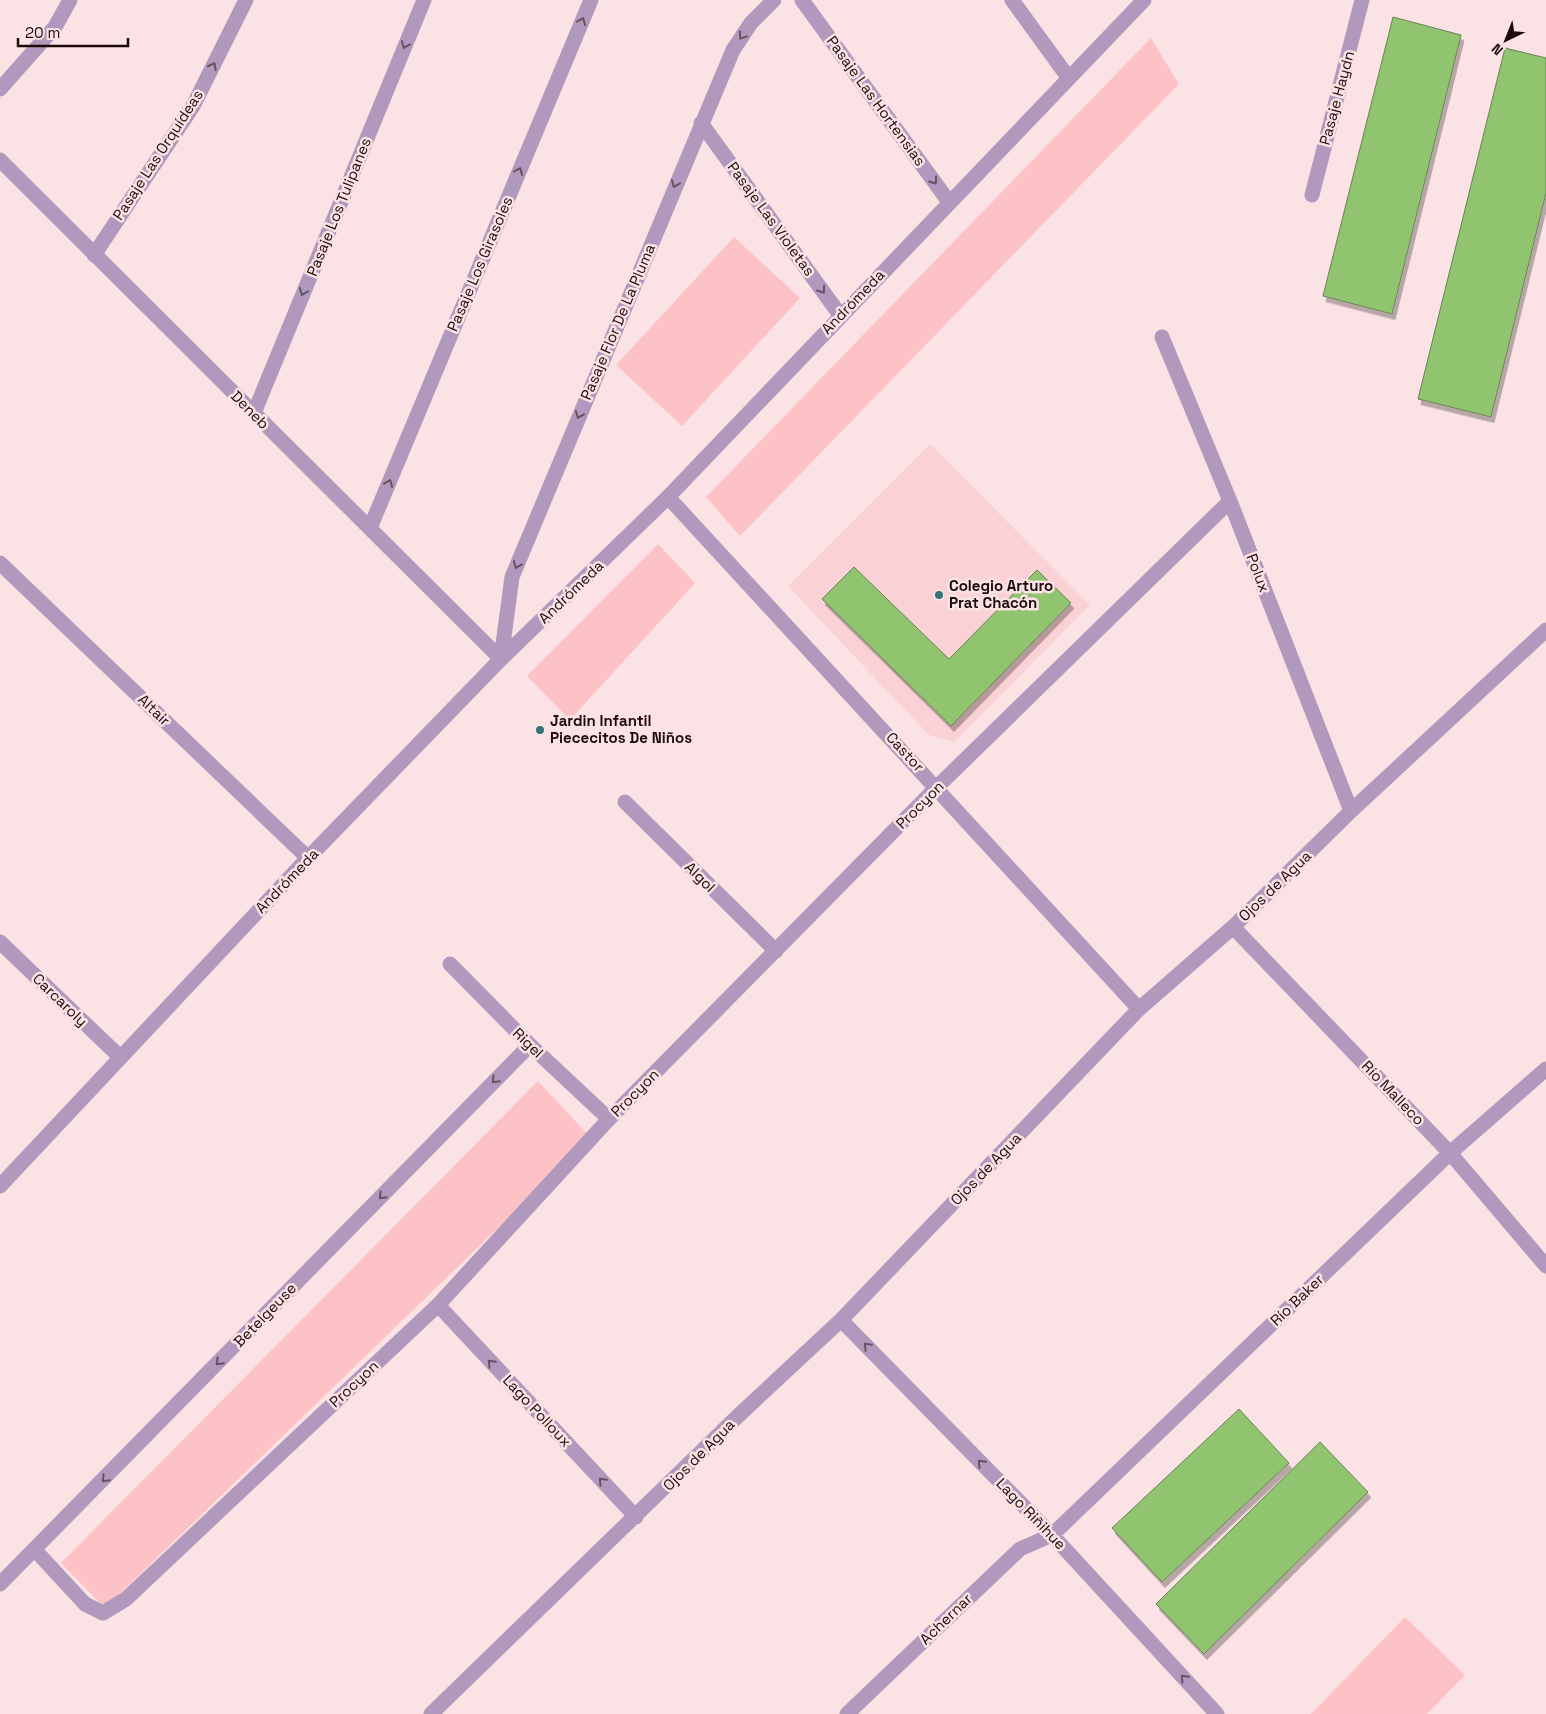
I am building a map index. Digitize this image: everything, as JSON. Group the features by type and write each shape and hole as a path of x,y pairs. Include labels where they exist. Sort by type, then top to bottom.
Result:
{"street":[{"path":"0,89 55,26 70,0"},
{"name":"Pasaje Las Orquídeas","path":"94,255 193,106 246,0"},
{"name":"Pasaje Los Tulipanes","path":"254,413 424,0"},
{"name":"Pasaje Los Girasoles","path":"370,528 591,0"},
{"name":"Pasaje Flor De La Pluma","path":"501,660 512,577 733,50 752,23 774,0"},
{"name":"Pasaje Las Hortensias","path":"802,0 949,202"},
{"path":"1012,0 1068,77"},
{"name":"Andrómeda","path":"0,1186 308,858 501,660 668,497 840,315 1144,0"},
{"name":"Pasaje Haydn","path":"1312,195 1362,0"},
{"name":"Pasaje Las Violetas","path":"701,123 840,315"},
{"name":"Deneb","path":"0,160 501,660"},
{"name":"Polux","path":"1162,337 1230,501 1351,811"},
{"name":"Castor","path":"668,497 937,787 1139,1009"},
{"name":"Procyon","path":"35,1550 85,1604 103,1614 126,1599 438,1305 609,1119 937,787 1230,501"},
{"name":"Altair","path":"0,563 308,858"},
{"name":"Ojos de Agua","path":"431,1714 841,1320 1139,1009 1233,927 1351,811 1546,630"},
{"name":"Algol","path":"625,802 776,951"},
{"name":"Río Malleco","path":"1233,927 1450,1153 1546,1266"},
{"name":"Carcaroly","path":"0,942 120,1057"},
{"name":"Rigel","path":"450,964 530,1045 609,1119"},
{"name":"Betelgeuse","path":"0,1584 530,1045"},
{"name":"Río Baker","path":"1052,1535 1450,1153 1546,1069"},
{"name":"Lago Polloux","path":"438,1305 636,1517"},
{"name":"Lago Riñihue","path":"841,1320 1052,1535 1217,1714"},
{"name":"Achernar","path":"846,1714 1020,1549 1052,1535"}],"shaded area":[{"path":"1151,38 1179,84 740,536 706,497"},
{"path":"734,237 800,298 682,426 616,365"},
{"name":"Colegio Arturo Prat Chacón","path":"930,444 1090,605 954,742 929,735 788,586"},
{"path":"658,544 695,583 570,720 527,676"},
{"path":"538,1081 591,1138 105,1608 61,1563"},
{"path":"1405,1617 1465,1675 1427,1714 1311,1714"}],"building":[{"path":"1393,17 1461,35 1392,314 1323,296"},
{"path":"1505,48 1546,58 1546,193 1491,417 1418,399"},
{"path":"854,567 949,659 1037,570 1071,603 951,726 822,599"},
{"path":"1239,1409 1289,1463 1162,1582 1112,1528"},
{"path":"1320,1442 1368,1492 1204,1654 1156,1604"}],"place":[{"name":"Colegio Arturo Prat Chacón","path":"939,595"},
{"name":"Jardin Infantil Piececitos De Niños","path":"540,730"}]}
